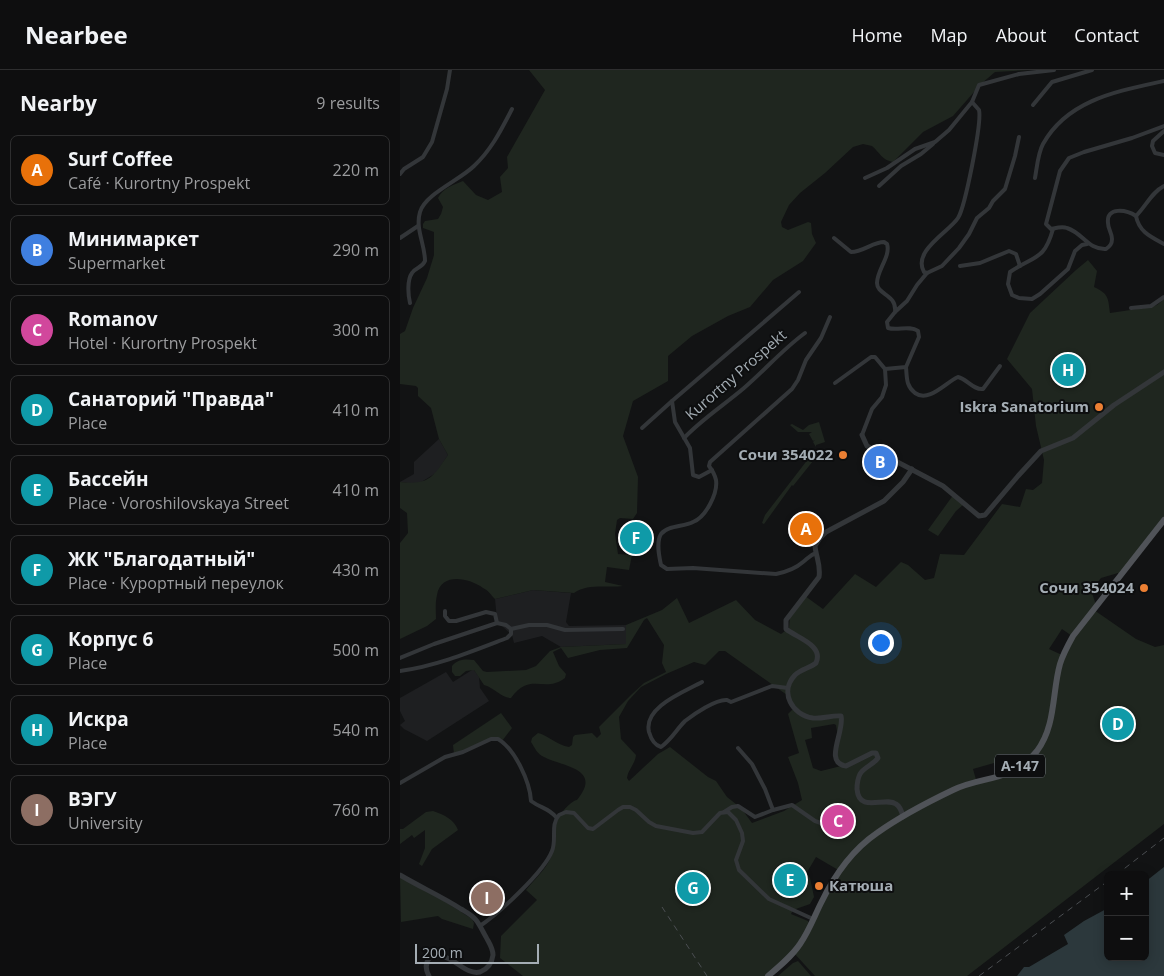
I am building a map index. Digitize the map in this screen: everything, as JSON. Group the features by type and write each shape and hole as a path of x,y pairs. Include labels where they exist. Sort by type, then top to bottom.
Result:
{"main road":[{"name":"А-147","path":"768,976 799,946 834,879 850,857 876,833 954,790 998,778 1012,772 1037,750 1044,739 1050,722 1060,664 1073,636 1164,520"}],"street":[{"path":"400,174 423,157 429,148 447,89 450,70"},
{"path":"879,186 901,166 921,154 949,130 972,102 979,85 1019,74 1054,70"},
{"path":"1033,105 1052,82 1092,70"},
{"path":"1035,178 1043,145 1060,123 1076,109 1086,102 1099,97 1164,81"},
{"path":"927,273 922,268 926,251 936,238 954,223 962,210 980,120 979,110 972,102"},
{"path":"410,303 408,294 410,276 425,261 418,226 420,212 426,200 474,165 496,141 512,109"},
{"path":"1164,126 1069,158 1060,171 1046,221 1047,226 1053,229 1068,228 1078,234 1087,244 1102,249 1110,246 1113,241 1108,218 1113,212 1125,210 1136,216 1141,229 1146,234 1164,244"},
{"path":"1164,131 1153,141 1152,146 1155,153 1164,155"},
{"path":"1000,366 983,389 976,388 958,376 933,393 922,396 914,392 908,385 906,367 919,337 918,331 913,328 892,330 888,328 887,322 907,300 927,273 942,266 959,248 977,218 989,208 992,200 1007,186 1016,156 1019,136"},
{"path":"865,178 887,168 915,149 935,142"},
{"path":"1136,216 1145,207 1155,191 1164,186"},
{"path":"400,238 418,226"},
{"path":"1053,229 1049,243 1043,252 1010,272 1009,290 1016,297 1032,298 1040,294 1068,269 1074,252 1082,245 1087,244"},
{"path":"834,238 851,252 860,251 879,243 884,242 887,244 888,252 880,268 877,284 895,303 895,312"},
{"path":"960,266 980,263 1009,251 1016,254 1020,266"},
{"name":"Kurortny Prospekt","path":"642,428 799,292"},
{"path":"1131,308 1151,306 1164,297"},
{"path":"816,553 795,568 785,573 776,574 702,568 670,569 663,568 658,544 660,537 668,529 696,521 711,504 716,485 715,476 709,466 712,460 792,389 801,374 806,360 821,338 830,317"},
{"name":"Kurortny Prospekt","path":"684,438 705,418 745,388 805,333"},
{"path":"835,383 872,356 875,357 885,369 886,385 884,394 872,409 862,435 867,446 945,488 979,516 986,515 1038,454 1046,448 1072,438 1106,410 1164,372"},
{"path":"885,369 906,367"},
{"path":"672,401 675,422 690,448 693,475 699,477 712,470"},
{"path":"903,818 901,810 896,803 867,802 861,799 858,794 857,788 860,775 876,761 878,758 876,753 872,753 846,766 838,764 834,758 841,730 842,717 840,715 815,718 799,713 792,704 788,695 788,688 795,675 813,666 817,661 818,655 816,650 786,629 785,624 786,620 819,577 820,570 815,546 820,538 834,528 884,501 903,482 912,469"},
{"path":"444,610 445,616 449,621 456,622 491,612 495,614 497,623"},
{"path":"400,658 434,644 497,623 506,625 511,629"},
{"path":"511,629 529,625 547,625 566,630 623,629"},
{"path":"400,671 413,669 469,652 507,638 511,634 511,629"},
{"path":"702,682 663,704 652,715 649,731 652,740 657,746 661,747 693,716 721,699 730,702 772,686 788,688"},
{"path":"400,783 444,757 463,752 491,739 498,739 506,745 524,772 531,794 531,801 536,805 549,809 556,817"},
{"path":"738,748 752,764 766,789 773,810"},
{"path":"480,926 498,912 546,862 553,848 553,828 556,817 566,812 574,813 588,828 594,829 618,810 630,807 651,824 697,833 705,830 720,813 732,806 738,806 754,817 792,804 815,821 841,830"},
{"path":"724,812 732,815 742,833 743,841 736,860 739,870 769,899 813,918"},
{"path":"400,875 443,897 470,914 476,919 492,949 493,957 491,964 486,969 476,973 447,957 430,956 426,964 429,976"}],"shaded area":[{"path":"529,70 1030,70 995,72 981,84 953,116 923,132 893,162 884,158 872,146 863,144 853,147 800,193 789,205 781,222 782,227 788,230 808,222 811,223 812,234 816,243 803,261 773,280 750,307 728,316 692,336 668,356 668,381 633,401 623,436 638,477 637,513 633,519 620,518 617,520 615,534 618,554 632,555 629,570 607,567 605,582 623,586 591,587 574,593 533,590 495,599 477,584 463,580 450,580 444,583 437,595 436,619 427,626 400,639 400,543 408,533 407,513 400,508 400,482 424,481 438,469 448,455 439,439 431,408 418,396 418,388 416,386 400,384 400,334 405,331 427,278 434,255 434,232 423,228 423,224 425,221 438,219 443,207 438,198 445,189 463,181 476,195 488,200 502,192 500,177 508,168 507,157 545,90"},
{"path":"1088,260 1097,271 1094,287 1103,292 1107,297 1110,313 1151,307 1164,299 1164,519 1120,575 1118,573 1101,578 1091,590 1096,605 1094,610 1136,639 1155,647 1164,645 1164,824 967,976 815,976 793,952 767,976 523,976 500,958 501,936 537,900 526,890 550,860 553,848 554,825 567,806 577,800 584,789 585,781 583,775 577,770 544,757 536,751 531,742 532,738 538,733 569,747 572,745 575,735 592,733 597,738 601,734 599,727 632,694 644,683 666,672 662,663 664,645 647,618 627,648 600,650 568,658 561,648 553,652 559,666 566,674 565,678 551,684 531,684 525,686 518,690 511,698 507,698 484,685 474,670 466,671 460,676 455,676 452,672 452,666 459,661 474,660 483,671 487,672 526,670 536,666 550,651 561,647 626,644 626,625 662,610 677,598 689,623 736,600 755,620 781,634 789,628 790,615 805,596 823,609 855,574 876,587 901,562 908,565 925,580 934,578 940,554 964,555 1002,504 1020,507 1026,489 1033,490 1042,483 1044,460 1036,426 1032,389 1007,359 1030,313","holes":["1062,629 1072,636 1062,655 1049,649","719,651 725,651 787,695 795,710 788,714 799,753 788,757 802,800 784,811 752,823 741,808 727,797 716,781 708,777 670,747 658,754 629,781 627,778 636,755 621,739 619,717 628,701 641,687 666,674 694,662 705,665","836,725 838,737 835,758 841,766 821,771 813,768 805,740 812,738 811,728","994,763 998,777 977,783 973,769","816,857 840,871 810,925 808,921 791,914 793,910 810,904 814,897 810,878 806,874"]},
{"path":"819,422 825,442 816,445 816,447 813,442 815,440 813,441 809,434 812,432 798,432 790,425 792,424 803,430 809,425"},
{"path":"439,439 448,455 436,473 418,484 400,482 414,474 414,462"},
{"path":"812,454 817,456 792,485 764,524 762,523 765,515"},
{"path":"954,494 965,503 956,511 938,536 928,530"},
{"path":"533,590 571,593 566,622 569,626 626,625 627,644 561,647 542,636 514,643 512,635 497,620 495,599"},
{"path":"472,670 479,677 480,688 489,701 427,741 400,725 405,721 400,711 400,698 446,672 453,682"},
{"path":"501,713 512,728 502,741 495,738 454,754 453,745"},
{"path":"433,811 451,820 458,830 432,849 422,866 419,864 425,848 425,830 414,838 412,835 400,844 400,829 403,829 426,812"},
{"path":"1164,867 1164,976 1017,976 1024,967 1029,967 1068,944 1064,935 1104,910 1104,961 1149,961 1149,879"},
{"path":"400,877 441,899 472,919 474,923 473,929 438,916 401,922"},
{"path":"798,961 811,976 778,976 793,963"}],"railway":[{"path":"1121,871 1164,838"},
{"path":"979,976 1104,884"},
{"path":"662,907 707,976"}],"place":[{"name":"Искра","path":"1068,370"},
{"name":"Iskra Sanatorium","path":"1099,407"},
{"name":"Сочи 354022","path":"843,455"},
{"name":"Минимаркет","path":"880,462"},
{"name":"Surf Coffee","path":"806,529"},
{"name":"ЖК \"Благодатный\"","path":"636,538"},
{"name":"Сочи 354024","path":"1144,588"},
{"name":"Санаторий \"Правда\"","path":"1118,724"},
{"name":"Romanov","path":"838,821"},
{"name":"Бассейн","path":"790,880"},
{"name":"Катюша","path":"819,886"},
{"name":"Корпус 6","path":"693,888"},
{"name":"ВЭГУ","path":"487,898"}]}
